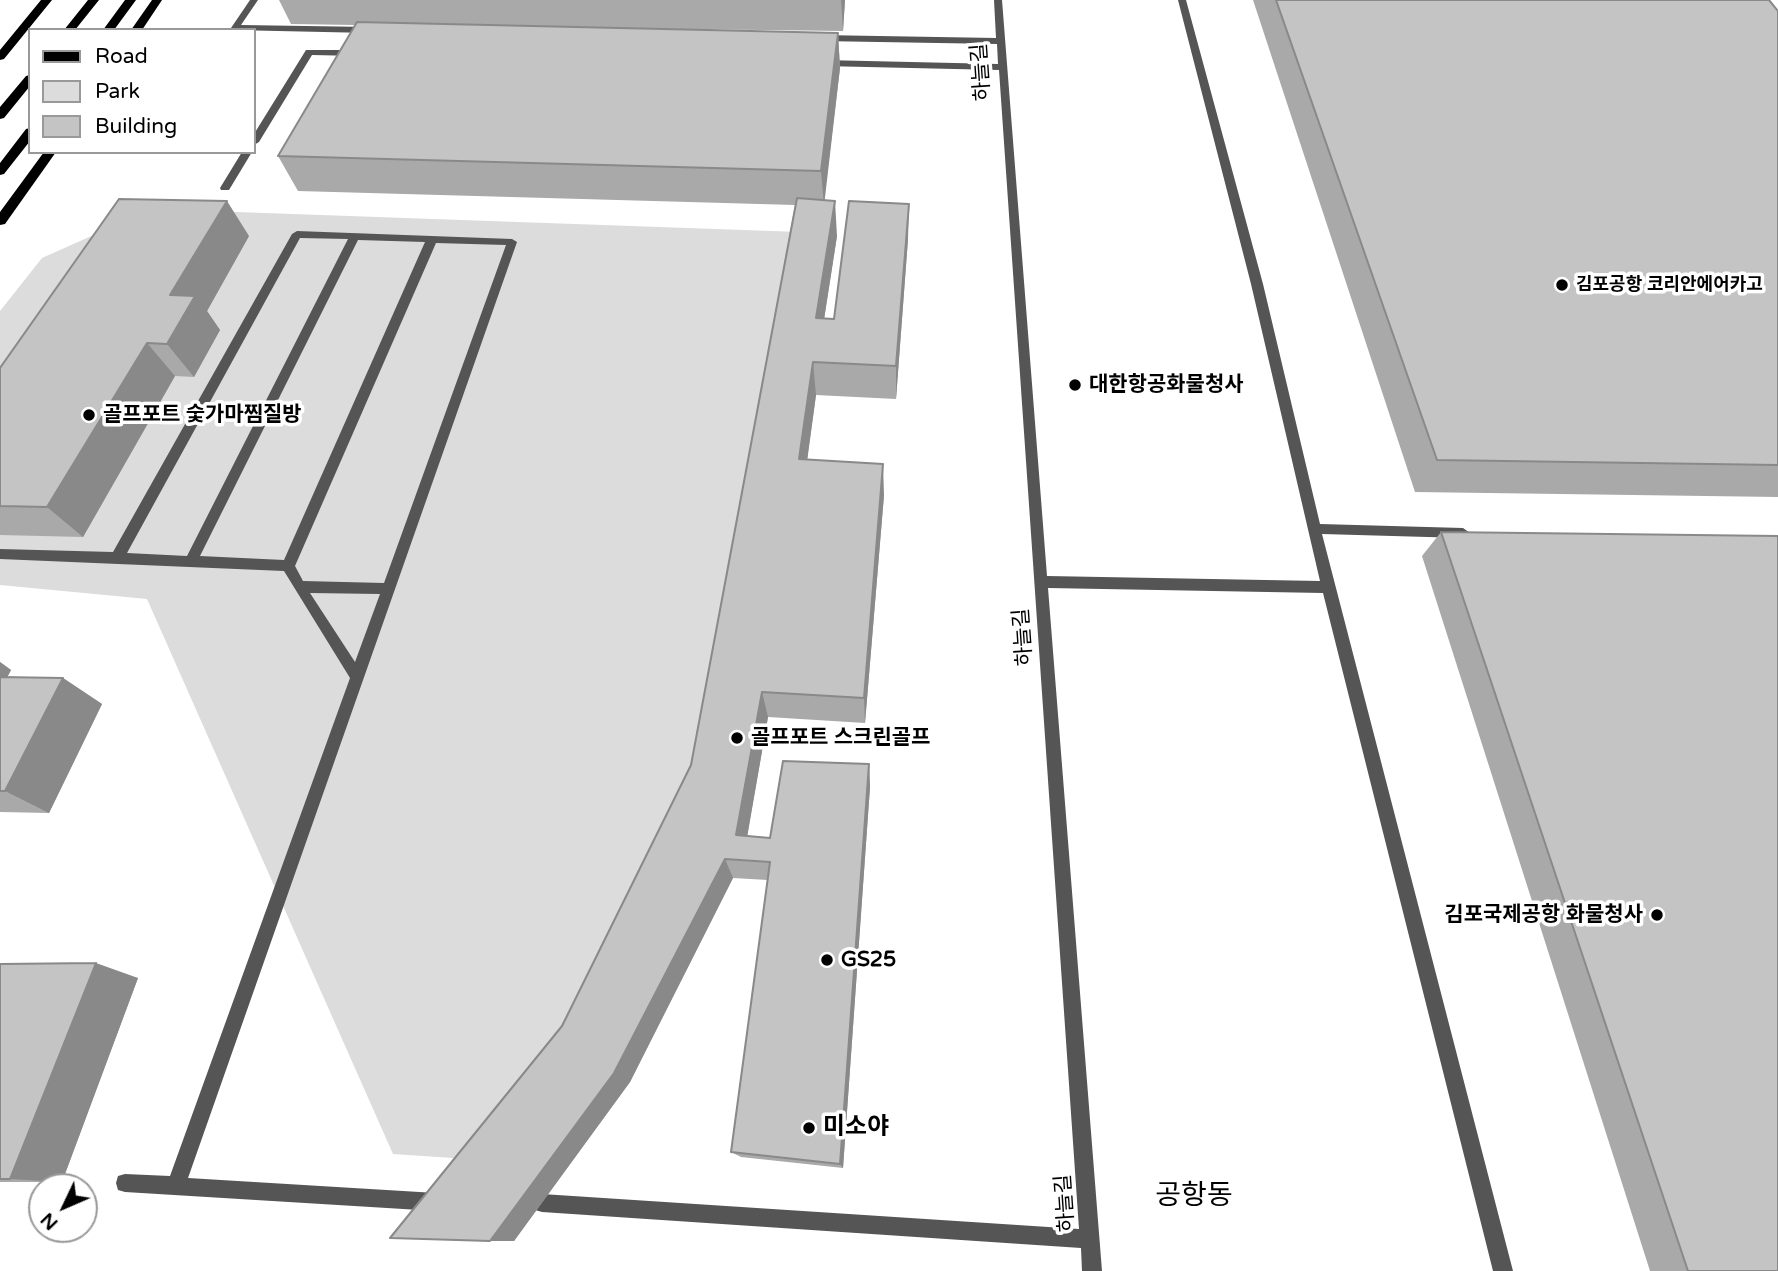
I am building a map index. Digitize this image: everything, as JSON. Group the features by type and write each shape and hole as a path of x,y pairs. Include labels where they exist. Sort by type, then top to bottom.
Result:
{"main road":[{"path":"0,57 47,0"},
{"path":"71,28 94,0"},
{"path":"110,28 131,0"},
{"path":"137,28 157,0"},
{"path":"0,115 28,80"},
{"path":"0,171 28,135"},
{"path":"0,221 49,154"}],"lane":[{"path":"235,28 254,0"},
{"name":"하늘길","path":"998,0 1092,1271"},
{"path":"1182,0 1257,284 1328,587 1503,1271"},
{"path":"256,28 387,31"},
{"path":"813,38 1001,41"},
{"path":"256,139 309,52 365,53"},
{"path":"809,63 1003,67"},
{"path":"225,188 246,154"},
{"path":"117,558 297,234 512,242 176,1186"},
{"path":"191,562 355,236"},
{"path":"288,566 432,239"},
{"path":"1314,529 1478,533"},
{"path":"0,554 288,566"},
{"path":"288,566 358,677"},
{"path":"1041,582 1328,587"},
{"path":"299,587 388,589"},
{"path":"125,1183 448,1203"},
{"path":"542,1203 1090,1239"}],"green space":[{"path":"152,209 800,232 701,788 580,1037 483,1160 393,1154 147,599 0,585 0,311 42,258"}],"building":[{"name":"김포공항 코리안에어카고","path":"1276,0 1769,0 1778,11 1778,465 1437,460"},
{"path":"357,22 838,33 821,171 278,156"},
{"name":"골프포트 스크린골프","path":"797,198 835,201 816,318 834,319 849,201 909,204 896,366 813,362 799,459 883,464 864,698 762,692 736,835 770,838 783,761 869,764 840,1164 731,1152 770,862 725,859 614,1073 490,1241 390,1238 562,1026 691,765"},
{"path":"119,199 227,201 170,295 195,296 167,344 147,343 47,507 0,506 0,368"},
{"name":"김포국제공항 화물청사","path":"1441,532 1778,536 1778,1271 1688,1271"},
{"path":"0,677 63,678 5,791 0,791"},
{"path":"96,963 10,1179 0,1179 0,964"}],"place":[{"name":"김포공항 코리안에어카고","path":"1562,285"},
{"name":"대한항공화물청사","path":"1075,385"},
{"name":"골프포트 숯가마찜질방","path":"89,415"},
{"name":"골프포트 스크린골프","path":"737,738"},
{"name":"김포국제공항 화물청사","path":"1657,915"},
{"name":"GS25","path":"827,960"},
{"name":"미소야","path":"809,1128"}],"district":[{"name":"공항동","path":"1194,1197"}]}
